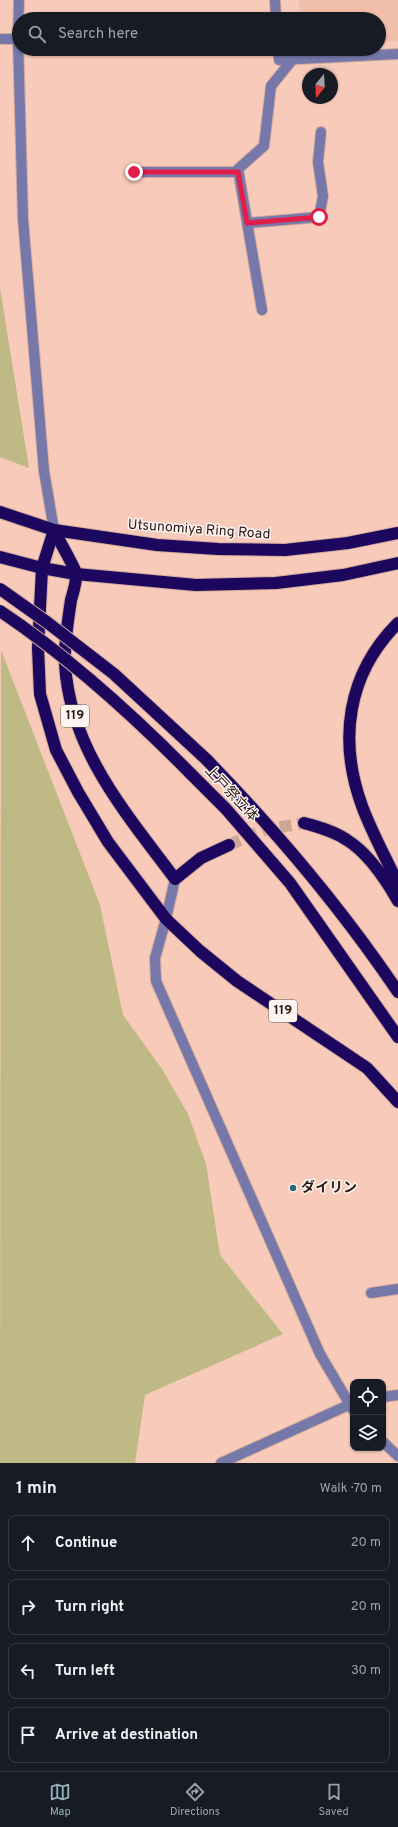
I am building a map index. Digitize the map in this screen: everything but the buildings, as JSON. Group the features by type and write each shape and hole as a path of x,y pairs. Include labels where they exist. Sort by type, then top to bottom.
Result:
{"highway":[{"name":"Utsunomiya Ring Road","path":"0,512 54,530 157,545 218,549 285,550 348,543 398,533"},
{"path":"42,568 54,530"},
{"path":"54,530 76,574"},
{"path":"0,557 42,568 76,574 196,585 276,583 343,575 398,563"},
{"name":"119","path":"42,568 38,648 40,694 56,750 78,792 108,842 166,919 200,951 237,981 367,1068 398,1102"},
{"name":"119","path":"76,574 68,623 65,663 69,693 76,723 90,755 112,795 175,879"},
{"name":"上戸祭立体","path":"0,589 48,622 114,674 207,760 253,808 322,891 376,959 398,992"},
{"name":"上戸祭立体","path":"0,611 22,626 91,681 157,740 226,809 290,883 398,1037"},
{"path":"398,623 372,653 362,675 354,699 349,726 349,754 359,794 398,884"},
{"path":"304,823 323,829 348,840 365,856 390,887 398,902"},
{"path":"175,879 201,858 229,845"}],"street":[{"path":"19,0 19,12"},
{"path":"275,0 276,12"},
{"path":"0,39 12,39"},
{"path":"386,55 398,54"},
{"path":"18,56 23,219 44,471 54,530"},
{"path":"279,56 279,60 356,56"},
{"path":"262,310 238,169 264,146 270,86 293,59"},
{"path":"247,223 319,217 324,196 318,162 321,132"},
{"path":"134,172 238,172"},
{"path":"175,879 155,958 156,981 320,1354 350,1403"},
{"path":"371,1293 398,1289"},
{"path":"386,1397 398,1395"},
{"path":"221,1463 350,1405"},
{"path":"386,1445 398,1456"}],"shaded area":[{"path":"299,0 398,0 398,41 386,42 386,12 300,12"},
{"path":"0,288 29,468 0,457"},
{"path":"1,650 100,905 123,1015 162,1069 188,1114 206,1164 220,1255 283,1334 145,1395 135,1463 0,1463"}],"tunnel":[{"path":"229,845 263,830 304,823"}],"place":[{"name":"ダイリン","path":"293,1188"}],"route":[{"path":"134,172 238,172 247,223 319,217"}]}
